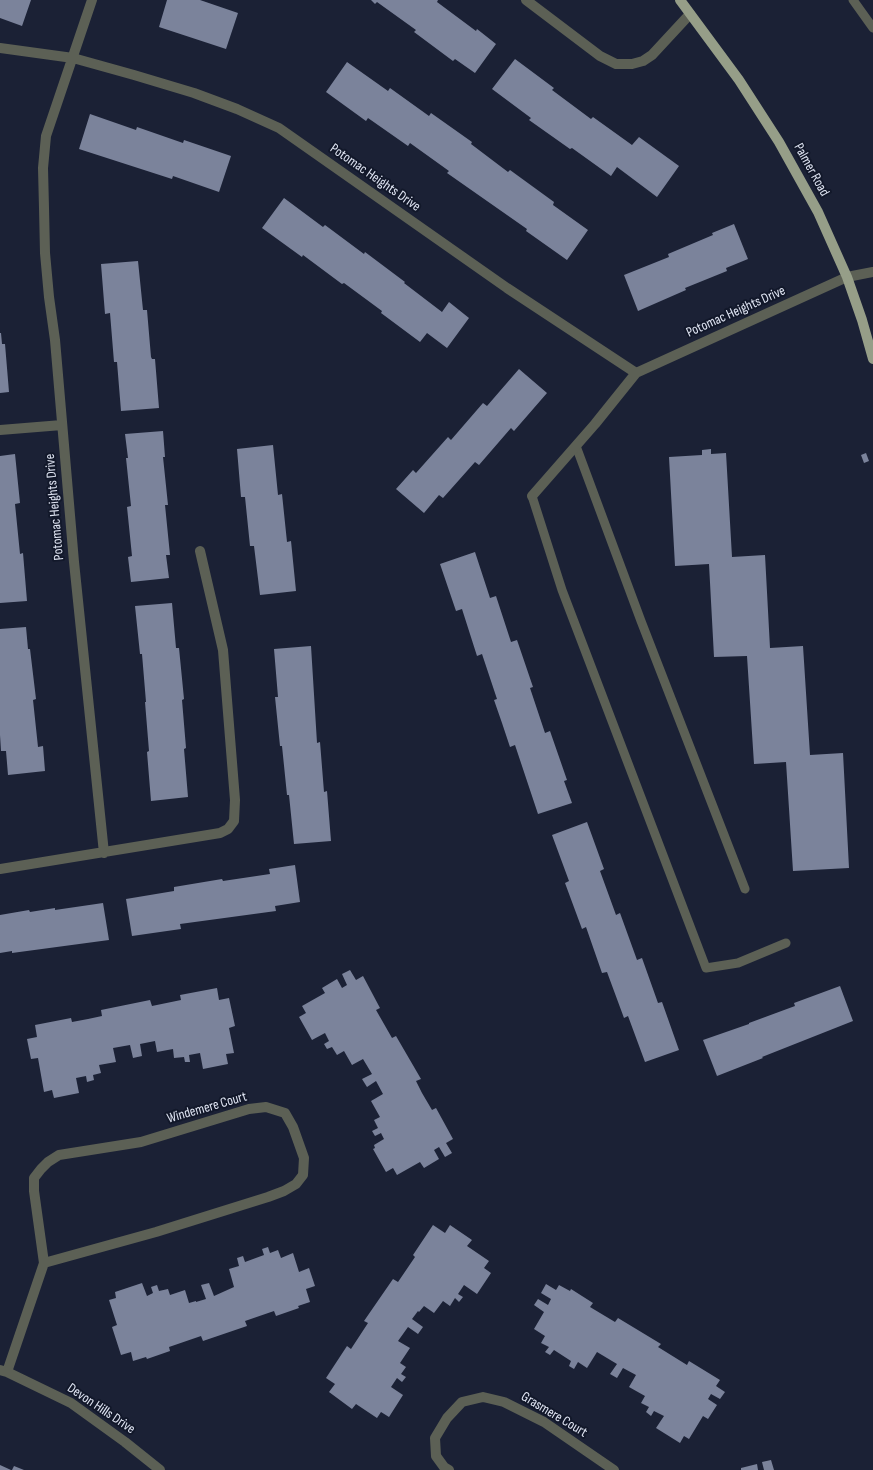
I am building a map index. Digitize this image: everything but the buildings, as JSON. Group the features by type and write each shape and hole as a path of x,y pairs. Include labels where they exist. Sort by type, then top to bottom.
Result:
{"main road":[{"name":"Palmer Road","path":"680,0 739,80 780,142 818,212 847,277 862,320 873,359"}],"street":[{"name":"Potomac Heights Drive","path":"92,0 46,136 43,168 45,253 55,340 74,562 104,853"},
{"path":"526,0 600,56 616,64 632,64 643,61 652,55 690,14"},
{"name":"Potomac Heights Drive","path":"0,48 73,58 194,93 237,109 279,128 507,288 636,373"},
{"name":"Potomac Heights Drive","path":"532,496 576,446 636,373 847,277 873,272"},
{"path":"0,430 62,425"},
{"path":"0,869 220,833 228,829 234,821 235,800 223,650 200,551"},
{"name":"Windemere Court","path":"3,1371 44,1262 34,1191 34,1178 41,1169 59,1155 141,1142 249,1109 266,1107 285,1113 293,1127 304,1158 303,1175 296,1184 284,1192 156,1232 44,1262"},
{"name":"Devon Hills Drive","path":"3,1371 71,1403 125,1442 160,1470"},
{"name":"Grasmere Court","path":"449,1470 444,1467 436,1456 435,1438 447,1418 462,1402 483,1397 504,1402 544,1422 614,1470"}],"lane":[{"path":"853,0 873,28"},
{"path":"576,446 641,621 745,890"},
{"path":"532,496 562,590 706,968 738,963 786,943"}]}
